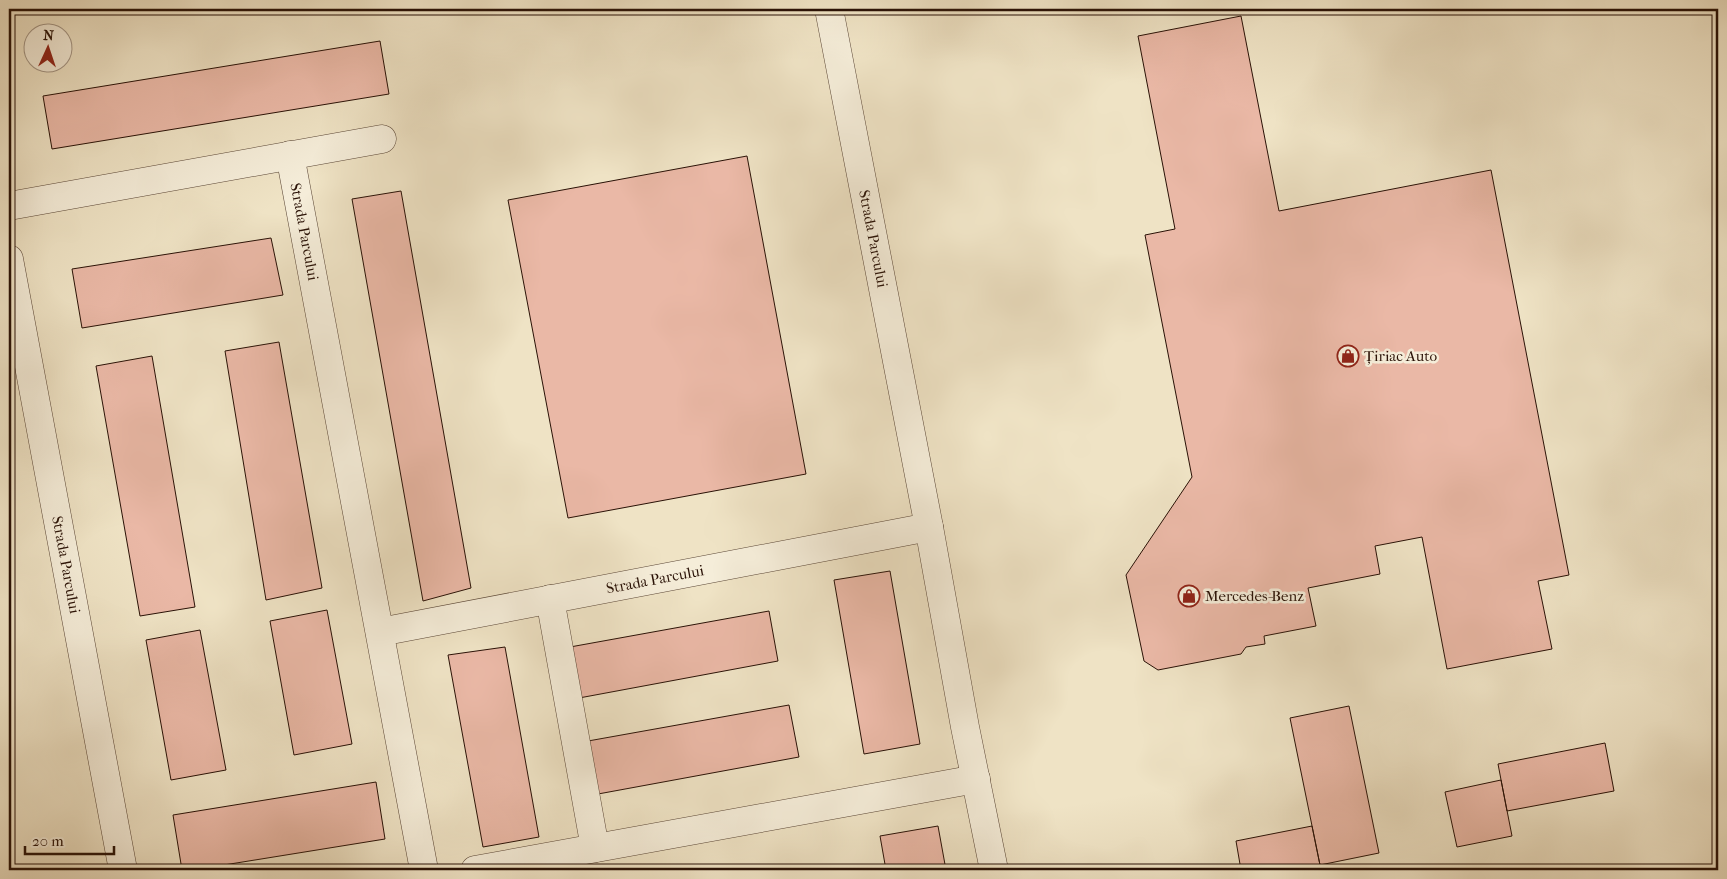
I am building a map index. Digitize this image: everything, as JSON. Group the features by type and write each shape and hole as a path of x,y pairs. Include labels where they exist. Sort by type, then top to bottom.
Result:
{"street":[{"name":"Strada Parcului","path":"829,9 929,527 965,727 994,870"},
{"path":"9,206 382,139"},
{"name":"Strada Parcului","path":"290,155 424,870"},
{"name":"Strada Parcului","path":"9,258 124,870"},
{"name":"Strada Parcului","path":"380,632 929,527"},
{"path":"550,599 595,848"},
{"path":"475,870 555,863 595,848 976,780"}],"building":[{"name":"Țiriac Auto","path":"1241,16 1279,211 1491,170 1569,575 1538,581 1552,649 1447,669 1422,537 1375,546 1380,574 1308,588 1316,626 1264,636 1265,644 1246,647 1241,654 1158,670 1144,661 1126,575 1192,477 1145,235 1175,229 1138,36"},
{"path":"380,41 389,94 52,149 43,96"},
{"path":"747,156 806,474 568,518 508,200"},
{"path":"401,191 471,588 423,601 352,199"},
{"path":"271,238 283,295 82,328 72,269"},
{"path":"279,342 322,588 266,600 225,351"},
{"path":"152,356 195,607 140,616 96,366"},
{"path":"890,571 920,744 864,754 834,580"},
{"path":"327,610 352,744 294,755 270,621"},
{"path":"769,611 778,661 579,698 570,647"},
{"path":"200,630 226,770 171,780 146,640"},
{"path":"505,647 539,837 483,847 448,655"},
{"path":"789,705 799,757 598,794 588,741"},
{"path":"1349,706 1379,853 1320,865 1290,718"},
{"path":"1605,743 1614,791 1507,811 1498,764"},
{"path":"1501,780 1512,836 1457,847 1445,792"},
{"path":"376,782 385,839 193,870 182,870 173,815"},
{"path":"938,826 946,870 886,870 880,836"},
{"path":"1312,826 1320,865 1293,870 1241,870 1236,841"}],"place":[{"name":"Țiriac Auto","path":"1348,356"},
{"name":"Mercedes-Benz","path":"1189,596"}]}
